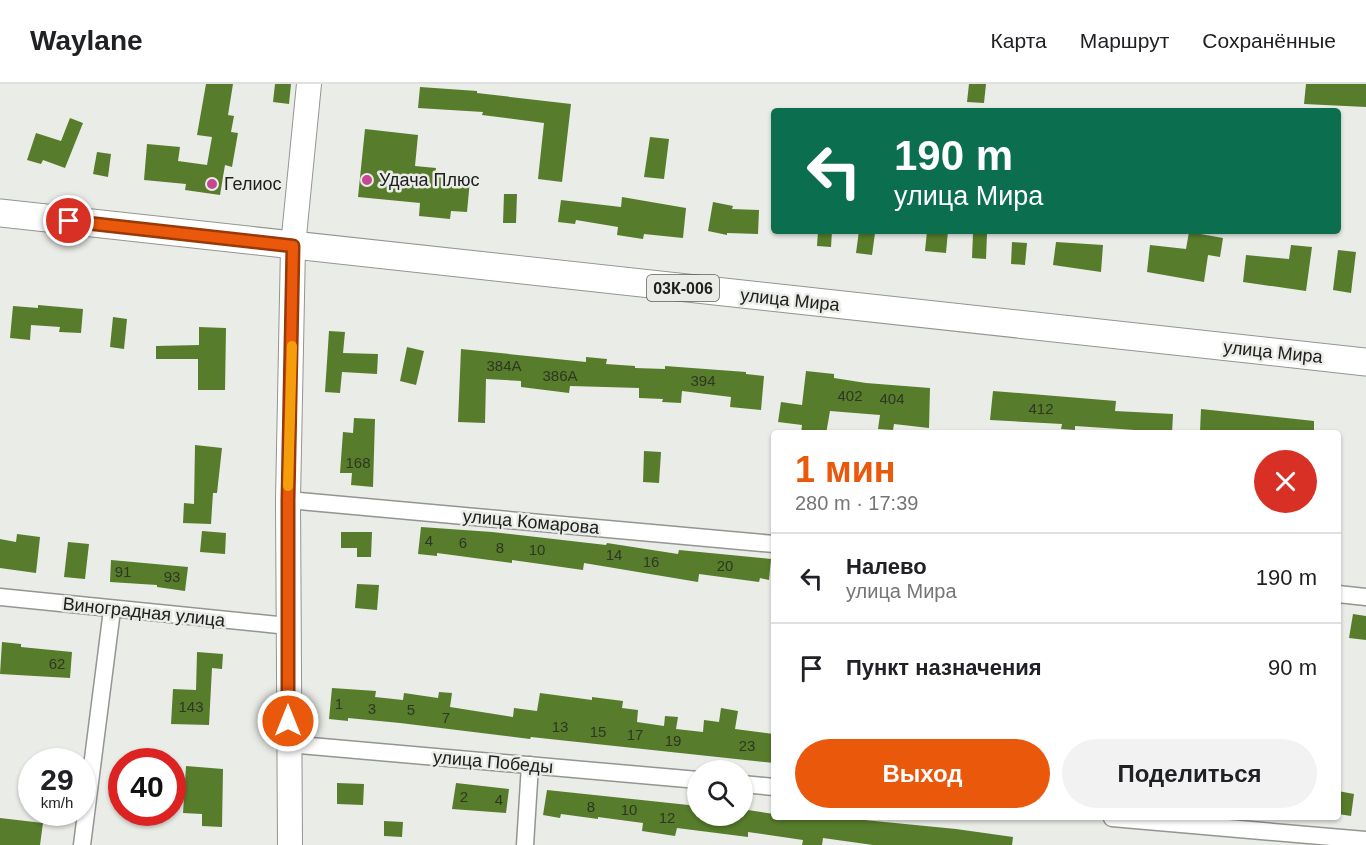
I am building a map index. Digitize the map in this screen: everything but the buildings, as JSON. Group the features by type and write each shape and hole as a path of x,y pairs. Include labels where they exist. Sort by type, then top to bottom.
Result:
{"main road":[{"name":"улица Мира","path":"0,213 1366,362"}],"street":[{"path":"290,845 288,500 293,246 309,84"},
{"name":"улица Комарова","path":"288,500 771,544"},
{"path":"1341,594 1366,597"},
{"name":"Виноградная улица","path":"0,597 288,626"},
{"path":"82,845 112,610"},
{"name":"улица Победы","path":"288,744 687,779"},
{"path":"525,845 530,765"},
{"path":"753,785 771,787"},
{"path":"1135,820 1366,840"}],"slow traffic":[{"path":"288,486 292,346"}],"place":[{"name":"Удача Плюс","path":"367,180"},
{"name":"Гелиос","path":"212,184"}],"route":[{"path":"69,221 293,246 288,500 288,721"}]}
